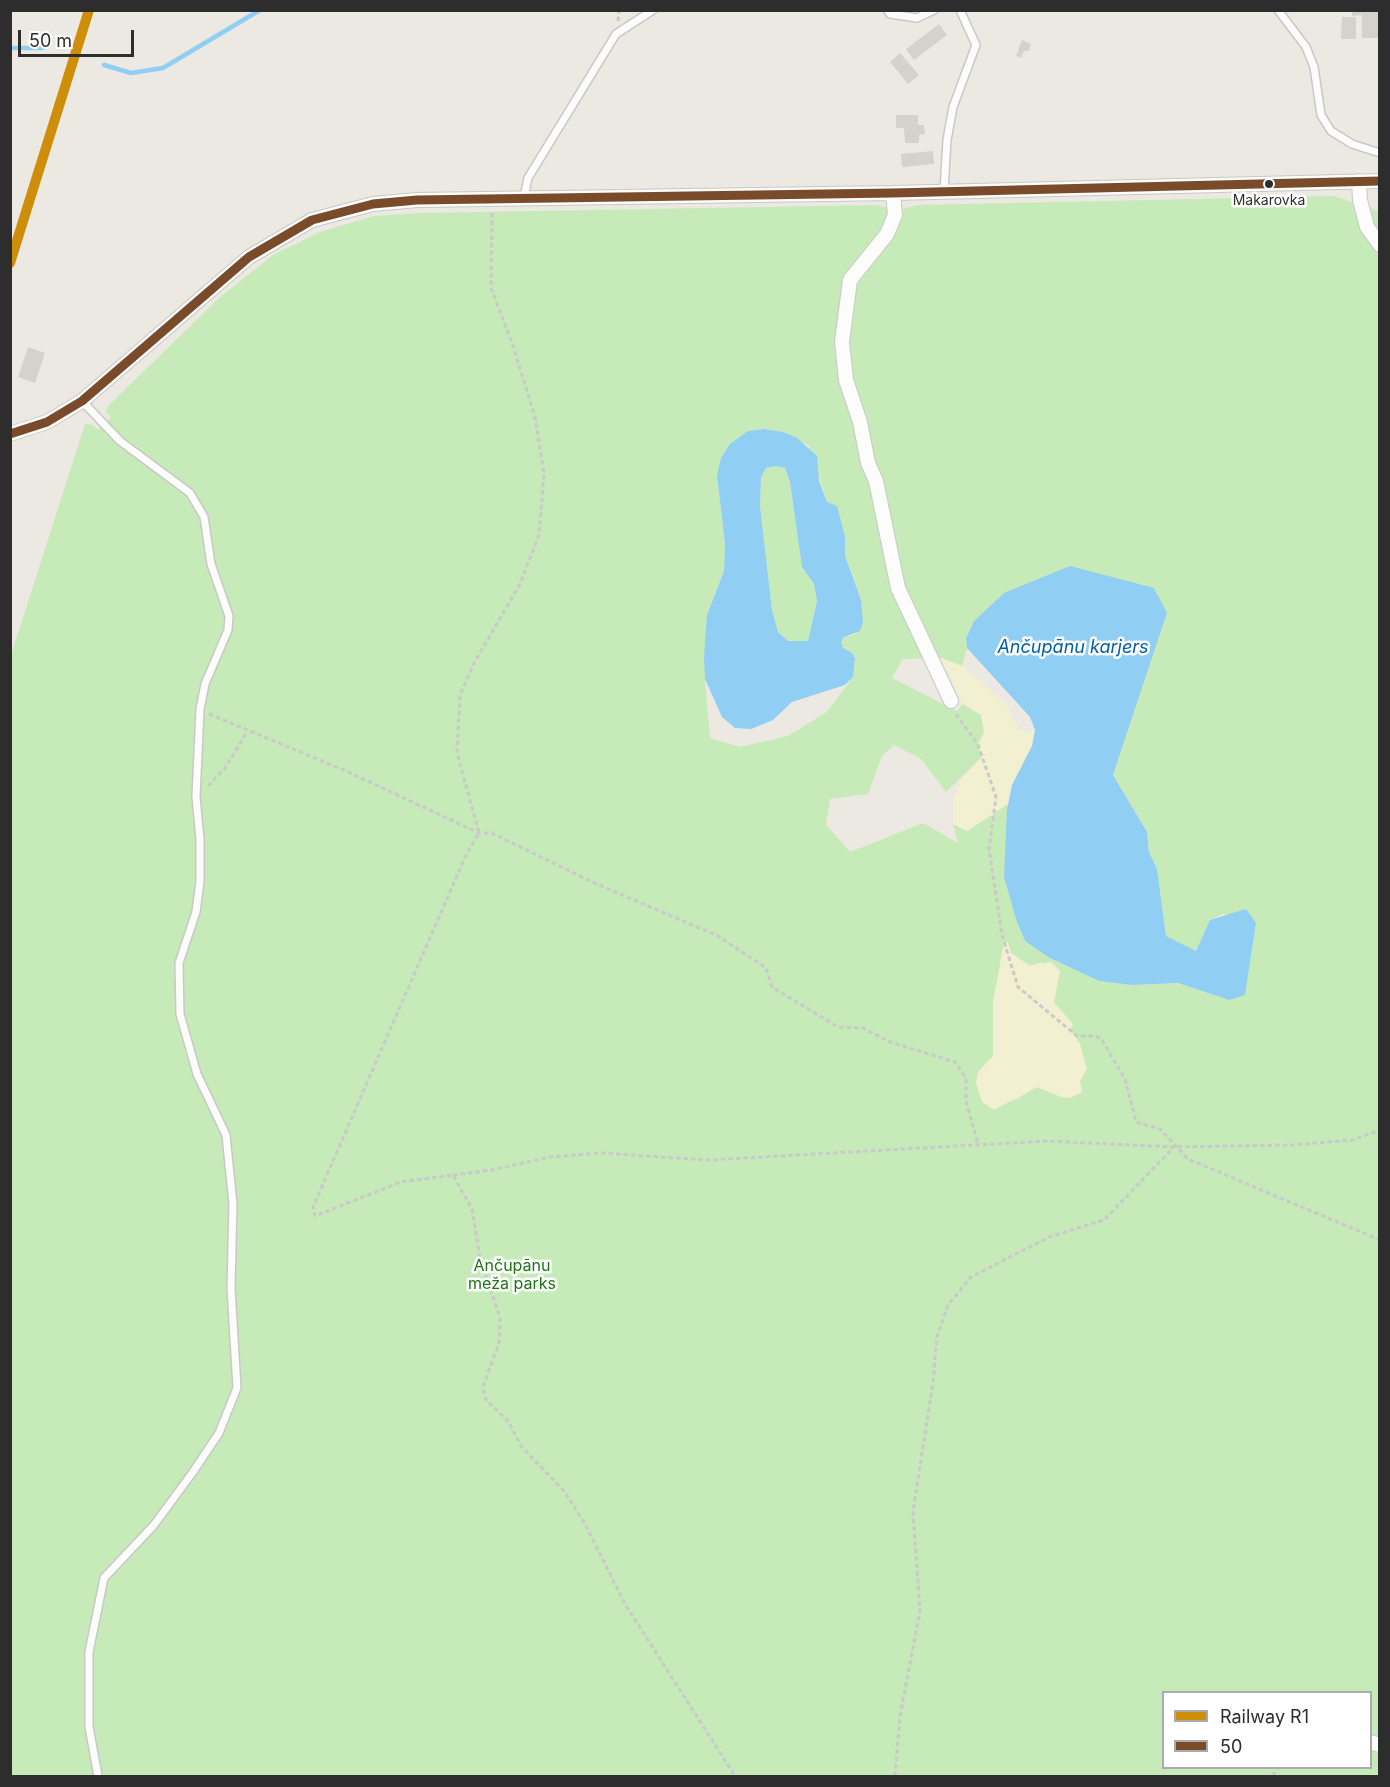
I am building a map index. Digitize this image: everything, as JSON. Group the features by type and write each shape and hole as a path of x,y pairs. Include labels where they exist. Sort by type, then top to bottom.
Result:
{"street":[{"path":"1359,181 1360,200 1367,227 1380,245"},
{"path":"10,434 46,422 82,401 249,257 312,220 373,204 417,200 524,197 893,193 1380,181"},
{"path":"893,193 895,214 888,234 850,280 842,342 846,380 860,422 868,463 876,481 898,588 951,701"}],"lane":[{"path":"524,197 528,178 616,34 653,10"},
{"path":"887,10 890,14 917,18 934,10"},
{"path":"944,191 947,140 953,106 976,45 960,10"},
{"path":"1278,10 1306,47 1314,67 1321,116 1331,131 1353,144 1380,153"},
{"path":"82,401 120,441 190,493 204,517 211,564 229,616 228,630 205,684 200,710 196,797 200,839 200,881 196,912 179,963 180,1014 198,1074 226,1135 233,1204 231,1288 237,1388 219,1433 193,1472 154,1525 104,1578 89,1652 89,1727 98,1776"}],"path":[{"path":"492,199 491,288 512,343 535,417 544,474 539,535 520,584 474,663 460,695 457,753 479,833 466,855 313,1207 315,1216 401,1182 491,1170 550,1157 601,1153 708,1160 1047,1141 1174,1147 1310,1144 1352,1140 1380,1130"},
{"path":"951,701 958,720 978,746 996,797 989,849 1002,935 1018,987 1077,1036 1096,1036 1102,1040 1125,1079 1136,1122 1160,1129 1174,1147 1188,1159 1380,1240"},
{"path":"200,710 247,732 346,771 479,833 492,833 590,881 718,936 766,968 772,987 838,1028 863,1028 890,1042 955,1062 966,1078 966,1101 978,1144"},
{"path":"196,797 225,768 247,732"},
{"path":"895,1776 900,1716 920,1611 913,1512 933,1382 937,1336 948,1305 971,1277 1049,1237 1104,1220 1174,1147"},
{"path":"453,1175 472,1209 480,1258 500,1318 499,1343 483,1387 486,1400 508,1421 521,1446 564,1491 585,1524 625,1604 735,1776"}],"green space":[{"name":"Ančupānu meža parks","path":"1334,196 1379,211 1379,1776 11,1776 11,655 85,424 93,425 98,430 111,417 106,412 107,407 220,297 273,255 320,232 374,216 420,213 876,205 899,210 918,205","holes":["764,429 783,432 809,446 827,502 845,537 845,556 861,600 856,634 844,637 841,642 842,648 852,653 855,659 853,677 827,712 788,736 740,747 710,738 705,679 707,615 724,571 725,544 717,476 748,431","1004,593 1167,613 1113,775 1147,832 1149,852 1157,869 1166,936 1196,951 1210,920 1223,914 1256,923 1245,994 1229,1000 1178,983 1132,985 1099,981 1048,957 1025,941 1017,922 1008,804 967,831 953,824 958,843 923,823 850,852 826,825 830,799 868,794 882,756 894,745 921,759 946,792 982,757 978,746 984,732 981,715 963,704 957,711 892,678 903,659 941,658 962,666 967,648 966,638 974,621","1004,942 1008,943 1011,953 1030,966 1042,962 1054,1003 1073,1024 1070,1030 1080,1044 1080,1081 1047,1090 1037,1086 1016,1100 978,1072 993,1056"]},
{"path":"775,466 785,468 790,482 802,567 814,584 817,601 808,641 788,641 778,632 772,610 760,506 761,477 766,468"}],"sand":[{"path":"941,658 962,666 1006,704 1018,728 1027,733 1035,730 1032,746 1012,785 1008,804 967,831 953,824 953,800 960,781 982,757 978,745 984,732 981,715 963,704"},
{"path":"1004,942 1008,943 1011,953 1030,966 1051,962 1060,971 1054,1003 1073,1024 1070,1030 1080,1044 1087,1069 1080,1081 1082,1092 1070,1098 1061,1097 1037,1087 994,1110 982,1102 976,1083 978,1072 993,1056 993,1002"}],"water":[{"path":"764,429 783,432 797,438 817,456 819,481 827,502 837,506 845,537 845,556 861,600 863,621 860,631 844,637 841,642 843,648 852,653 855,659 853,677 845,685 792,702 773,720 751,729 735,728 722,717 705,679 704,658 707,615 724,571 725,544 717,476 721,458 730,444 748,431","holes":["775,466 785,468 790,482 802,567 814,584 817,601 808,641 788,641 778,632 772,610 760,506 761,477 766,468"]},
{"name":"Ančupānu karjers","path":"1070,566 1154,588 1167,613 1113,775 1147,832 1149,852 1157,869 1166,936 1196,951 1210,920 1246,909 1256,923 1245,995 1229,1000 1178,983 1132,985 1099,981 1048,957 1025,941 1017,922 1004,877 1007,810 1012,785 1032,746 1035,730 1030,717 967,648 966,638 974,621 1004,593"}],"building":[{"path":"1352,10 1380,10 1380,38 1362,38 1362,15 1352,16"},
{"path":"1342,17 1356,17 1356,39 1341,39"},
{"path":"939,24 947,35 914,60 906,49"},
{"path":"1022,40 1031,44 1029,51 1024,51 1021,58 1016,56"},
{"path":"900,53 919,75 908,84 890,62"},
{"path":"896,115 918,115 918,125 924,125 925,134 919,135 919,143 905,143 904,128 896,128"},
{"path":"933,151 934,164 902,167 901,154"},
{"path":"28,347 45,353 35,383 18,377"}],"waterway":[{"path":"104,65 131,73 163,68 260,10"},
{"path":"10,48 43,48"}],"rail line":[{"name":"R1","path":"10,263 89,10"}],"transit line":[{"name":"50","path":"10,434 47,422 82,401 249,257 312,220 373,204 417,200 893,193 1380,181"}],"place":[{"name":"Makarovka","path":"1269,184"}]}
